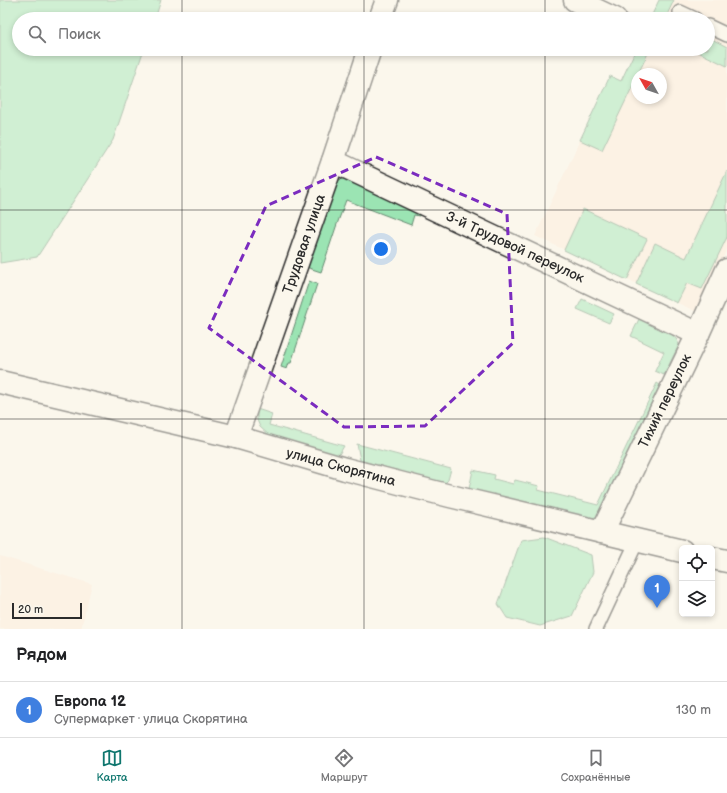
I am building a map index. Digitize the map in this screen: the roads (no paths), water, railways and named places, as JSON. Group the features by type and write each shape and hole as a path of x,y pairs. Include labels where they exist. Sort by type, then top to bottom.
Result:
{"street":[{"path":"383,12 387,0"},
{"path":"575,0 600,12"},
{"name":"Трудовая улица","path":"236,438 333,161 368,56"},
{"name":"3-й Трудовой переулок","path":"333,161 698,334"},
{"name":"Тихий переулок","path":"602,532 698,334 727,270"},
{"name":"улица Скорятина","path":"0,382 236,438 345,469 450,496 679,550"},
{"path":"715,559 727,561"}],"lane":[{"path":"715,29 727,35"},
{"path":"596,629 637,541"}],"place":[{"name":"Европа 12","path":"657,608"}]}
